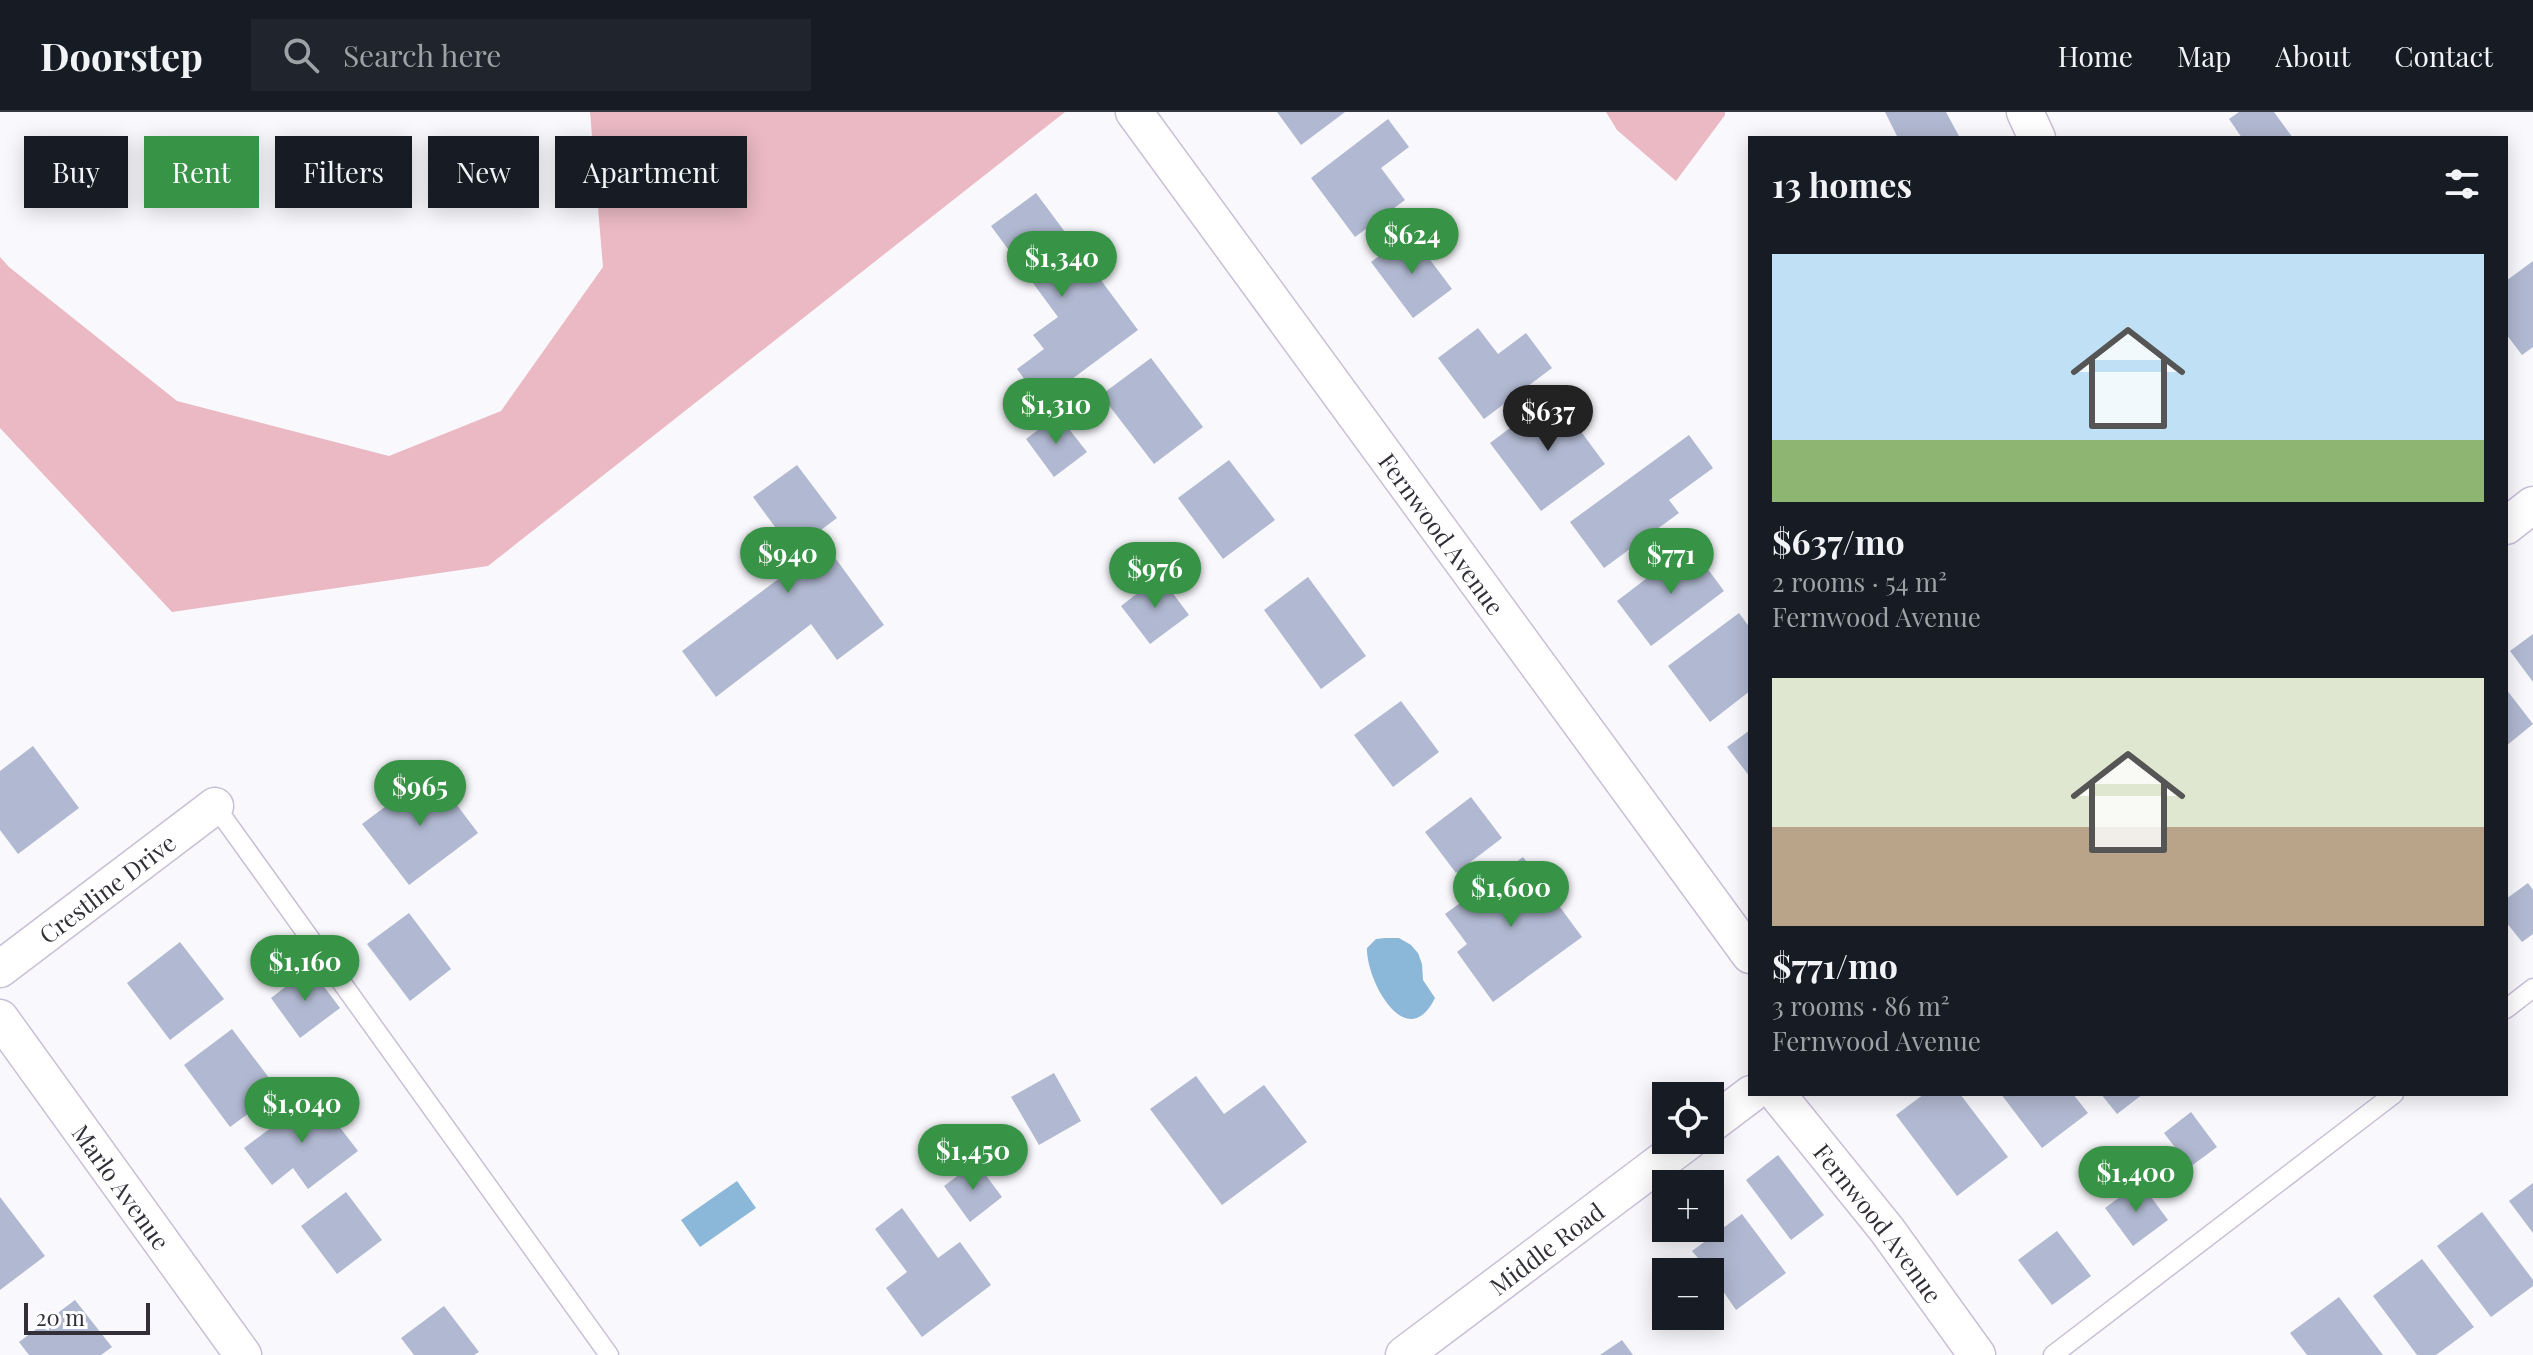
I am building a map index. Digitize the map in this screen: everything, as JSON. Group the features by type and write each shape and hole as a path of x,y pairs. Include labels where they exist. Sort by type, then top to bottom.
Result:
{"street":[{"name":"Fernwood Avenue","path":"1134,112 1748,952"},
{"path":"2025,112 2036,136"},
{"path":"2508,524 2533,505"},
{"name":"Crestline Drive","path":"1,966 215,806"},
{"name":"Marlo Avenue","path":"0,1018 243,1355"},
{"path":"1724,1114 1748,1096"},
{"name":"Fernwood Avenue","path":"1779,1096 1887,1230 1977,1355"},
{"name":"Middle Road","path":"1404,1355 1671,1154"}],"lane":[{"path":"215,806 609,1355"},
{"path":"2508,1007 2533,988"},
{"path":"2053,1355 2391,1096"}],"shaded area":[{"path":"590,112 1065,112 488,566 172,612 0,428 0,257 177,401 389,456 501,411 603,267 598,208 747,208 747,136 592,136"},
{"path":"1606,112 1725,112 1725,115 1676,181 1617,130"}],"water":[{"path":"1399,938 1418,953 1423,980 1435,998 1424,1014 1412,1019 1401,1016 1390,1007 1373,978 1367,948 1376,939"},
{"path":"737,1181 756,1208 700,1247 681,1220"}],"building":[{"path":"1277,112 1345,112 1301,145"},
{"path":"1885,112 1946,112 1959,136 1897,136"},
{"path":"2239,112 2274,112 2292,136 2241,136 2229,119"},
{"path":"1388,119 1409,147 1381,168 1405,200 1355,237 1311,178"},
{"path":"1036,193 1138,330 1041,402 1017,369 1044,349 1033,335 1058,317 991,226"},
{"path":"1410,233 1452,289 1413,318 1371,262"},
{"path":"2533,261 2533,347 2522,355 2508,337 2508,280"},
{"path":"1478,328 1498,354 1526,333 1552,368 1484,419 1438,358"},
{"path":"1151,358 1203,427 1154,464 1101,395"},
{"path":"1554,395 1605,464 1541,511 1490,443"},
{"path":"1058,415 1087,452 1054,477 1026,439"},
{"path":"1689,435 1713,468 1669,500 1679,513 1604,568 1570,522"},
{"path":"1229,460 1275,520 1223,559 1178,498"},
{"path":"797,465 837,518 817,533 884,625 837,660 811,624 716,697 682,651 801,562 753,497"},
{"path":"1690,545 1724,591 1651,646 1617,601"},
{"path":"1160,576 1189,615 1150,644 1121,606"},
{"path":"1308,577 1366,656 1321,689 1264,610"},
{"path":"1739,613 1748,625 1748,693 1710,722 1668,666"},
{"path":"2533,634 2533,682 2510,651"},
{"path":"2508,692 2533,724 2508,744"},
{"path":"1401,701 1439,752 1393,787 1354,735"},
{"path":"1748,731 1748,774 1727,747"},
{"path":"33,746 79,808 18,854 0,830 0,771"},
{"path":"432,772 478,833 409,885 362,824"},
{"path":"1471,797 1502,838 1456,873 1425,832"},
{"path":"1523,857 1582,937 1493,1002 1457,952 1467,944 1445,914"},
{"path":"2528,883 2533,890 2533,934 2522,942 2508,924 2508,898"},
{"path":"409,913 451,969 410,1001 367,944"},
{"path":"180,942 224,999 170,1040 127,983"},
{"path":"310,968 340,1008 300,1038 271,998"},
{"path":"232,1029 279,1091 230,1127 184,1065"},
{"path":"1054,1073 1081,1121 1039,1145 1011,1097"},
{"path":"1196,1076 1224,1114 1264,1085 1307,1142 1222,1205 1150,1109"},
{"path":"315,1095 358,1151 308,1189 293,1168 272,1185 244,1148"},
{"path":"1921,1096 1962,1096 2008,1157 1957,1196 1896,1115"},
{"path":"2003,1096 2075,1096 2088,1113 2042,1148"},
{"path":"2103,1096 2140,1096 2117,1114"},
{"path":"2191,1112 2217,1147 2190,1167 2164,1133"},
{"path":"1778,1155 1824,1215 1791,1240 1746,1180"},
{"path":"976,1162 1002,1197 970,1222 944,1186"},
{"path":"2140,1182 2168,1220 2133,1246 2105,1208"},
{"path":"2533,1183 2533,1233 2509,1201"},
{"path":"346,1192 382,1240 337,1274 301,1226"},
{"path":"0,1197 45,1256 0,1290"},
{"path":"902,1208 938,1258 960,1242 991,1285 922,1337 886,1288 907,1272 875,1229"},
{"path":"2482,1212 2533,1280 2533,1286 2491,1317 2437,1246"},
{"path":"1742,1214 1786,1273 1736,1310 1724,1292 1724,1258 1698,1258 1692,1251 1704,1242 1724,1242 1724,1227"},
{"path":"2057,1231 2091,1276 2052,1305 2018,1260"},
{"path":"2422,1259 2474,1327 2436,1355 2417,1355 2373,1296"},
{"path":"2339,1297 2383,1355 2307,1355 2290,1333"},
{"path":"75,1300 112,1347 101,1355 29,1355 19,1342"},
{"path":"444,1306 479,1352 474,1355 414,1355 401,1338"},
{"path":"1622,1340 1633,1355 1600,1355"}]}
